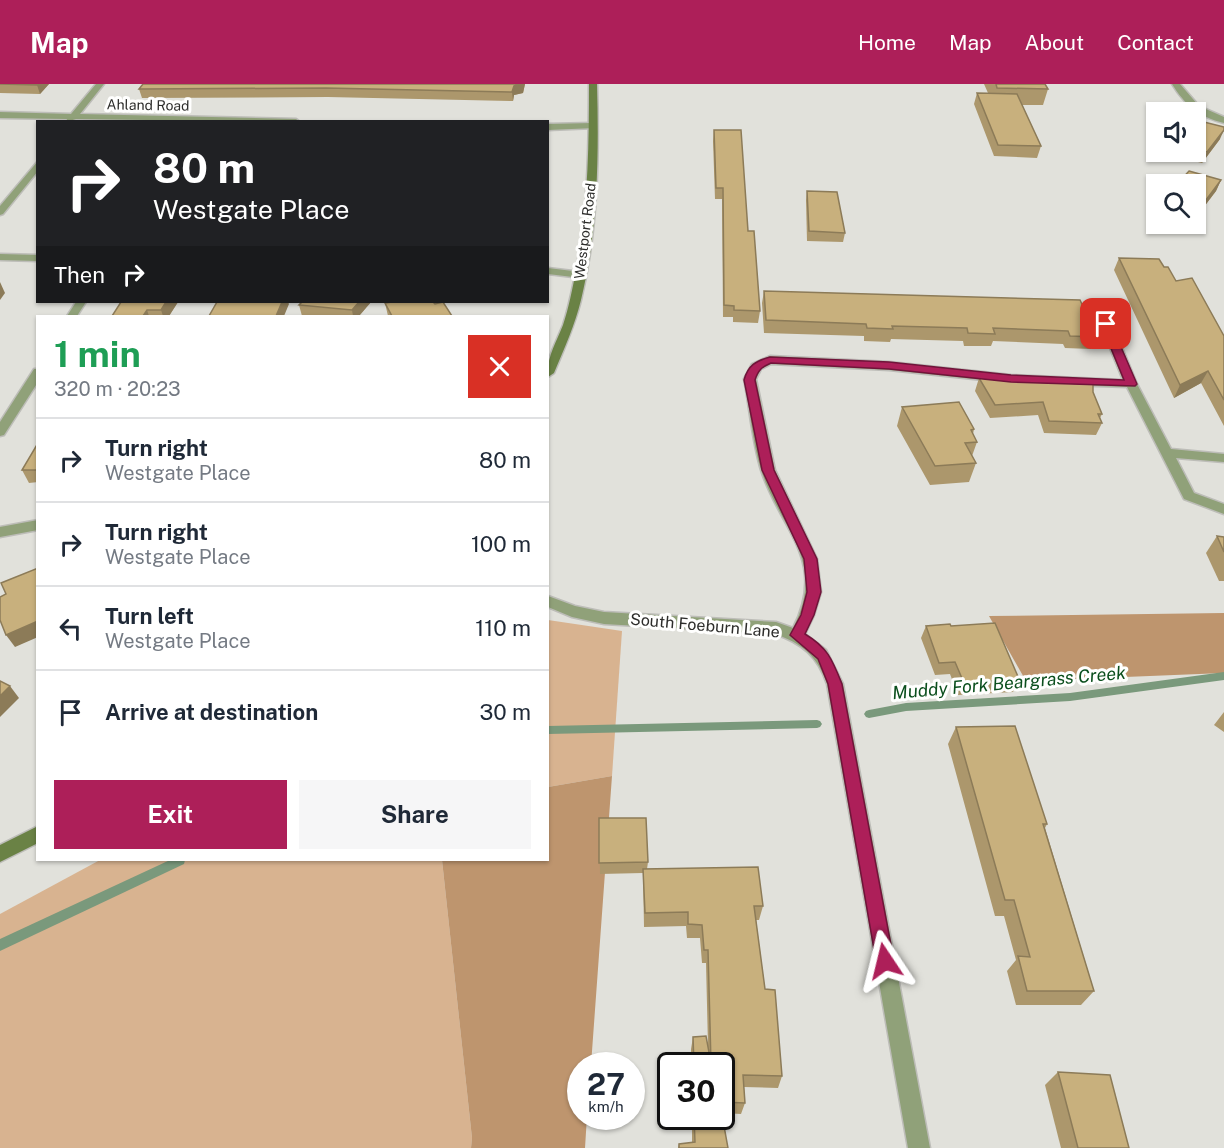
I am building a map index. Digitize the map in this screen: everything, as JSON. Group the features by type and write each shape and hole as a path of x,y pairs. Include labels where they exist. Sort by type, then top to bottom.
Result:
{"main road":[{"name":"Westport Road","path":"549,371 568,326 581,274 594,154 593,84"},
{"path":"0,854 36,835"}],"street":[{"path":"71,119 100,84"},
{"path":"1176,84 1194,109 1224,120"},
{"name":"Ahland Road","path":"0,115 146,120"},
{"path":"549,127 592,126"},
{"path":"0,212 36,167"},
{"path":"0,256 36,258"},
{"path":"549,271 581,274"},
{"path":"1098,304 1131,384 1189,496 1224,509"},
{"path":"797,635 807,615 814,592 810,559 768,470 750,380 752,371 759,364 770,360 889,366 1011,378 1131,384"},
{"path":"0,432 36,375"},
{"path":"1167,453 1224,458"},
{"path":"0,532 36,525"},
{"name":"South Foeburn Lane","path":"549,601 572,611 604,618 776,628 797,635 824,656 835,684 919,1148"}],"shaded area":[{"path":"1224,613 1224,673 1026,681 989,616"},
{"path":"549,620 622,631 612,776 549,787"},
{"path":"612,776 592,1052 567,1052 567,1130 586,1130 585,1148 471,1148 472,1138 442,861 549,861 549,787"},
{"path":"98,861 442,861 472,1138 471,1148 0,1148 0,914"}],"building":[{"path":"143,84 522,84 514,86 512,92 326,88 139,89"},
{"path":"996,84 1045,84 1048,89 997,88"},
{"path":"977,93 1017,94 1041,146 998,145"},
{"path":"1206,122 1224,127 1224,130 1207,152"},
{"path":"714,130 741,130 748,231 754,231 760,311 734,310 734,306 724,305 723,188 716,188"},
{"path":"1206,176 1221,180 1206,200"},
{"path":"807,191 837,192 845,233 809,231"},
{"path":"1119,258 1159,259 1164,267 1168,267 1176,281 1192,278 1224,336 1224,400 1208,371 1180,385"},
{"path":"764,291 1080,300 1097,337 1070,336 1068,331 993,328 995,334 968,333 967,328 892,326 893,329 867,328 866,324 766,320"},
{"path":"120,303 165,303 161,310 147,310 144,315 113,315"},
{"path":"216,303 282,303 276,315 210,315"},
{"path":"301,303 358,303 352,310 299,305"},
{"path":"385,303 444,303 451,315 391,315"},
{"path":"979,378 1093,382 1093,392 1102,414 1098,414 1102,423 1049,421 1043,402 995,405"},
{"path":"959,402 974,429 971,430 977,442 965,443 976,463 935,466 902,407"},
{"path":"36,446 36,470 22,470"},
{"path":"1217,536 1224,537 1224,552"},
{"path":"36,569 36,622 6,635 0,620 0,597 6,594 1,583"},
{"path":"995,623 1019,679 964,683 955,662 939,663 926,626 950,624 951,626"},
{"path":"0,681 10,686 0,696"},
{"path":"1015,726 1047,824 1043,824 1094,991 1027,991 1018,956 1030,957 1014,900 1005,900 956,727"},
{"path":"599,818 646,818 648,862 599,863"},
{"path":"758,867 763,906 754,906 765,989 775,990 782,1076 743,1075 745,1103 735,1103 735,1052 711,1052 708,950 704,950 702,925 688,924 688,912 645,913 643,869"},
{"path":"706,1036 709,1052 694,1052 693,1037"},
{"path":"1058,1072 1110,1075 1129,1148 1078,1148"},
{"path":"695,1130 725,1130 728,1148 679,1148 679,1144 695,1142"}],"waterway":[{"name":"Muddy Fork Beargrass Creek","path":"869,714 906,707 1070,697 1224,676"},
{"name":"Muddy Fork Beargrass Creek","path":"549,730 817,724"},
{"name":"Muddy Fork Beargrass Creek","path":"0,945 178,861"}],"route":[{"path":"885,961 835,684 824,656 797,635 807,615 814,592 810,559 768,470 750,380 752,371 759,364 770,360 889,366 1011,378 1131,384 1106,324"}]}
